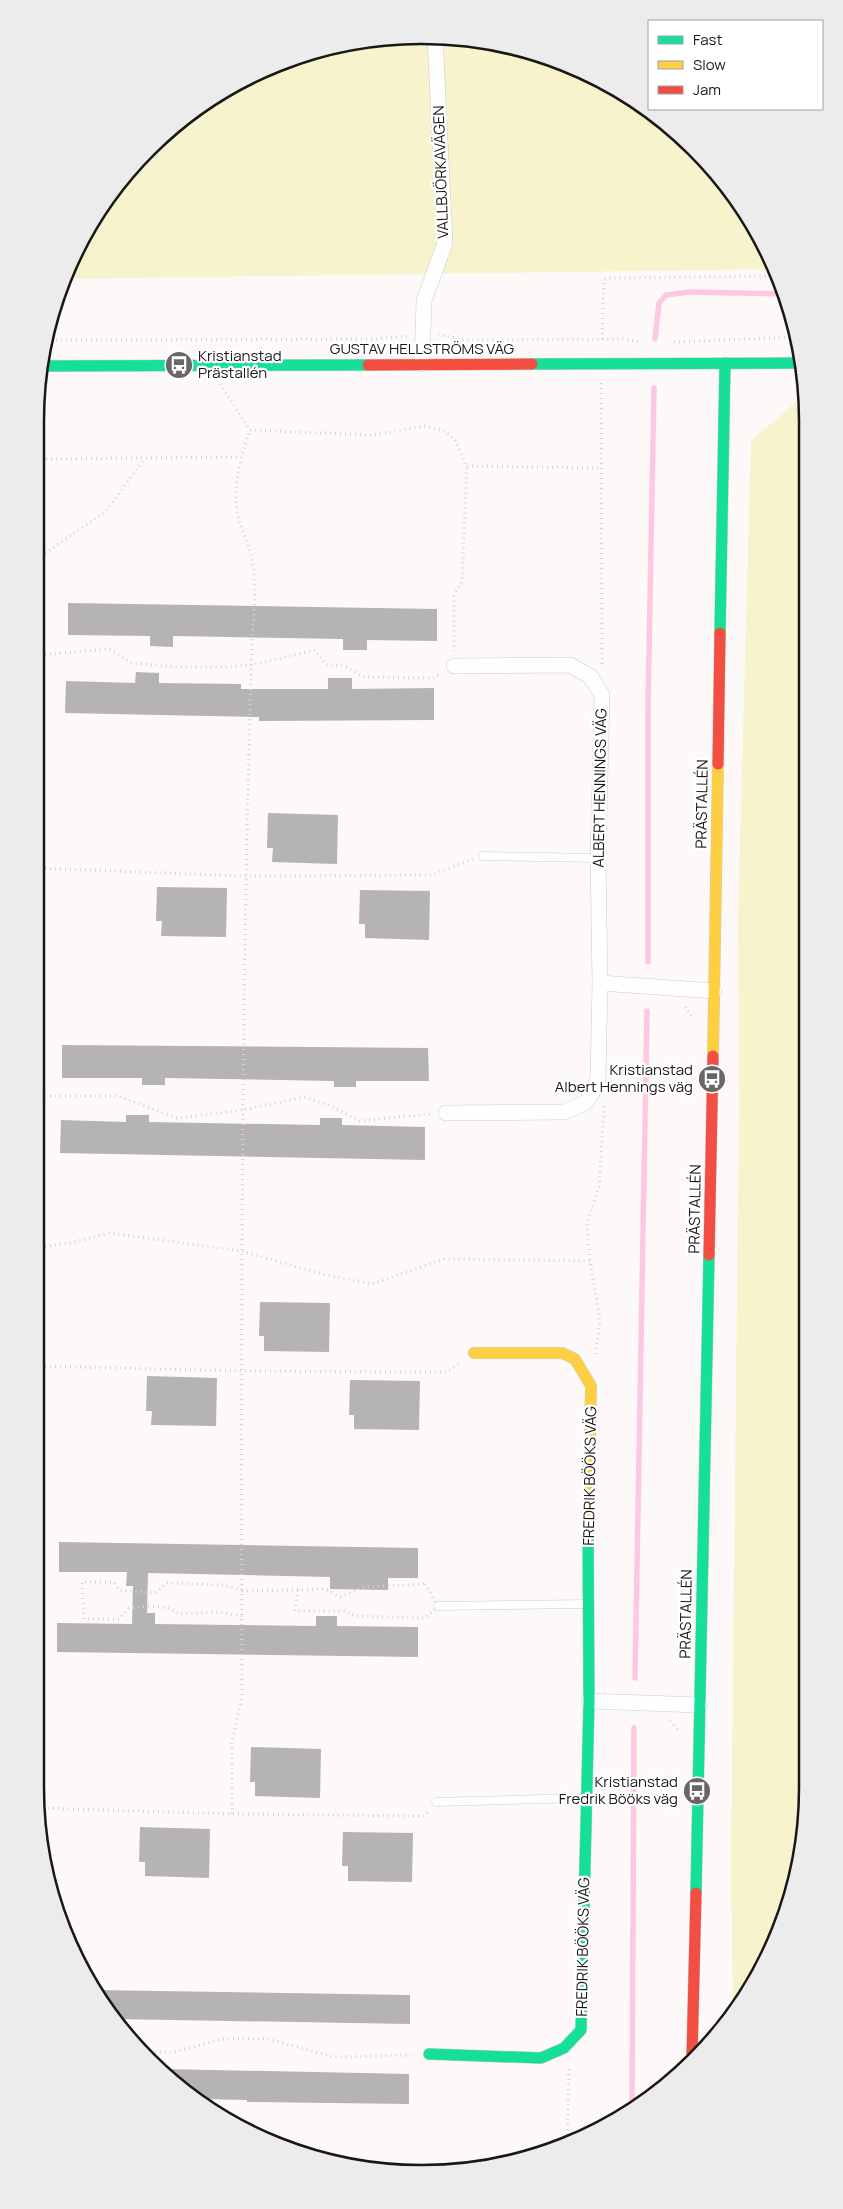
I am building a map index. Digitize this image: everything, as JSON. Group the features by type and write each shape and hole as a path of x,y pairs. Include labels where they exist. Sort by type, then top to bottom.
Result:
{"street":[{"name":"VALLBJÖRKAVÄGEN","path":"422,364 424,301 445,243 435,45"},
{"name":"PRÄSTALLÉN","path":"692,2052 725,363"},
{"name":"GUSTAV HELLSTRÖMS VÄG","path":"48,366 794,363"},
{"name":"ALBERT HENNINGS VÄG","path":"446,1113 564,1112 585,1103 598,1079 600,983 598,858 602,695 596,684 582,671 570,665 454,666"},
{"path":"600,983 714,991"},
{"name":"FREDRIK BÖÖKS VÄG","path":"474,1353 562,1353 575,1359 592,1386 588,1604 589,1701 580,2030 566,2048"},
{"path":"589,1701 698,1705"},
{"path":"430,2054 541,2058 557,2054 566,2048"}],"lane":[{"path":"483,856 598,858"},
{"path":"438,1606 588,1604"},
{"path":"436,1802 586,1798"}],"path":[{"path":"602,665 601,364 604,280 608,278 770,276"},
{"path":"53,340 374,339 439,334 463,340 623,339 643,343"},
{"path":"666,343 789,337"},
{"path":"218,382 250,430"},
{"path":"44,655 109,649 132,663 206,667 251,665 315,650 326,665 345,666 363,677 433,678 454,666 454,596 462,581 468,466 455,440 445,431 425,426 372,435 250,430"},
{"path":"232,1814 232,1742 242,1695 243,1110 246,876 254,570 251,554 237,513 240,457 250,430"},
{"path":"44,459 240,457"},
{"path":"44,554 106,511 146,458"},
{"path":"468,466 601,468"},
{"path":"44,868 246,876 432,875 483,856"},
{"path":"682,1003 694,1020"},
{"path":"595,1358 600,1320 590,1261 587,1223 599,1187 604,1102 598,1079"},
{"path":"44,1096 118,1096 177,1118 243,1110 304,1097 329,1105 360,1121 446,1113"},
{"path":"44,1247 72,1243 109,1233 242,1251 322,1274 372,1284 444,1259 590,1261"},
{"path":"44,1366 242,1371 447,1372 474,1353"},
{"path":"242,1616 219,1612 179,1614 172,1609 152,1607 129,1608 119,1619 84,1619 82,1582 114,1582 119,1590 155,1593 167,1583 222,1585 242,1591 324,1589 341,1597 362,1587 425,1584 438,1606 425,1618 355,1616 348,1611 295,1612 298,1590"},
{"path":"45,1808 232,1814 424,1816 436,1802"},
{"path":"150,2051 171,2053 222,2039 269,2039 333,2057 430,2054"},
{"path":"566,2048 569,2060 567,2135"}],"shaded area":[{"path":"422,44 471,47 495,51 543,64 589,83 631,107 671,137 706,172 736,212 749,233 767,269 72,279 94,233 137,172 172,137 212,107 254,83 300,64 348,51 372,47"},
{"path":"798,400 799,1788 796,1837 792,1861 779,1909 760,1955 733,2001 731,1868 739,1108 738,916 751,441"}],"building":[{"path":"68,603 437,609 437,641 367,640 367,650 343,650 343,639 173,636 173,647 150,646 150,636 68,635"},
{"path":"136,672 159,673 159,683 241,684 241,689 328,689 328,678 352,678 352,689 434,688 434,720 259,721 259,717 65,713 66,681 135,683"},
{"path":"268,813 338,815 337,864 272,862 273,848 267,848"},
{"path":"157,887 227,888 226,937 161,936 162,921 156,921"},
{"path":"360,890 430,891 429,940 365,938 365,924 359,924"},
{"path":"62,1045 428,1048 429,1081 356,1081 356,1087 334,1087 334,1081 165,1078 165,1085 142,1085 142,1078 62,1078"},
{"path":"126,1115 149,1115 149,1122 320,1125 320,1118 342,1118 342,1125 425,1127 425,1160 60,1153 61,1120 126,1122"},
{"path":"260,1302 330,1303 329,1352 264,1351 264,1336 259,1336"},
{"path":"147,1376 217,1378 216,1426 151,1425 152,1411 146,1411"},
{"path":"350,1380 420,1381 419,1430 354,1429 354,1415 349,1415"},
{"path":"59,1542 418,1548 418,1578 388,1578 388,1590 330,1589 330,1577 148,1573 147,1613 155,1613 155,1624 316,1626 316,1616 337,1616 337,1626 418,1627 418,1657 57,1652 57,1623 132,1624 133,1586 126,1586 127,1572 59,1572"},
{"path":"251,1747 321,1749 320,1798 255,1796 255,1782 250,1782"},
{"path":"140,1827 210,1829 209,1878 145,1876 145,1862 139,1862"},
{"path":"343,1832 413,1833 412,1882 348,1881 348,1866 342,1866"},
{"path":"103,1990 410,1995 410,2024 124,2019"},
{"path":"169,2069 409,2074 409,2104 247,2102 247,2100 208,2099"}],"waterway":[{"path":"655,339 659,303 666,295 689,292 777,294"},
{"path":"648,962 648,706 654,388"},
{"path":"635,1678 647,1011"},
{"path":"632,2101 634,1728"}],"traffic: fast":[{"path":"720,633 725,363"},
{"path":"532,364 795,363"},
{"path":"48,366 368,365"},
{"path":"696,1893 709,1255"},
{"path":"429,2054 541,2058 564,2048 581,2030 589,1701 588,1523"}],"traffic: slow":[{"path":"713,1056 718,764"},
{"path":"474,1353 562,1353 575,1359 591,1386 588,1523"}],"traffic: jam":[{"path":"368,365 532,364"},
{"path":"718,764 720,633"},
{"path":"709,1255 713,1056"},
{"path":"692,2052 696,1893"}],"place":[{"name":"Kristianstad Prästallén","path":"179,365"},
{"name":"Kristianstad Albert Hennings väg","path":"712,1079"},
{"name":"Kristianstad Fredrik Bööks väg","path":"697,1791"}]}
